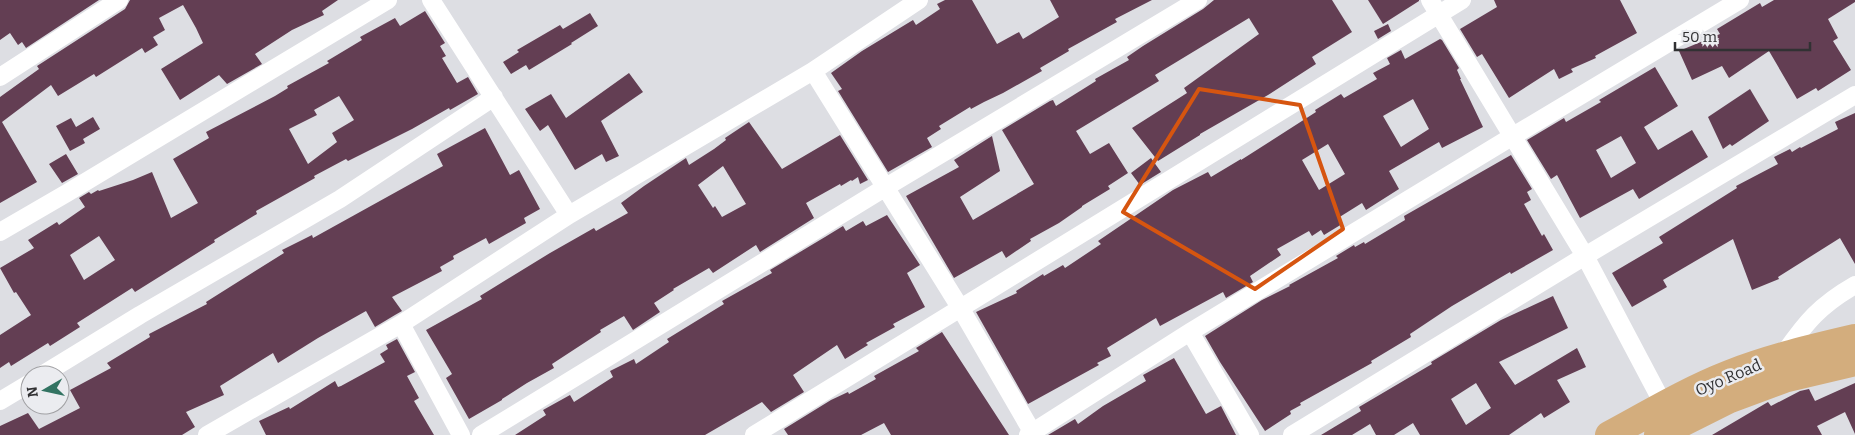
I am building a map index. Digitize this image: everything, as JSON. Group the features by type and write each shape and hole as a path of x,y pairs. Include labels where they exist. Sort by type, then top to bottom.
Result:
{"main road":[{"name":"Oyo Road","path":"1666,422 1727,375 1783,355 1855,338"},
{"name":"Oyo Road","path":"1609,435 1666,422 1784,379 1855,362"}],"street":[{"path":"0,77 119,0"},
{"path":"0,232 388,0"},
{"path":"432,0 569,214"},
{"path":"207,435 401,324 569,214 813,71 918,0"},
{"path":"482,435 886,186 1198,0"},
{"path":"754,435 961,309 1434,7 1462,0"},
{"path":"813,71 961,309 1032,434 1190,332 1740,0"},
{"path":"1434,7 1585,256 1666,422"},
{"path":"1292,435 1585,256 1855,95"},
{"path":"58,365 140,315 340,199 494,96"},
{"path":"1783,355 1814,314 1838,294 1855,284"},
{"path":"401,324 461,435"},
{"path":"1190,332 1250,435"},
{"path":"0,401 20,389"}],"highlighted area":[{"path":"1199,89 1300,105 1343,229 1255,289 1123,212"}],"building":[{"path":"0,0 99,0 26,48 22,42 18,45 10,33 0,40"},
{"path":"130,0 338,0 322,11 324,15 292,30 255,54 262,64 227,84 219,75 180,100 161,69 203,43 183,5 159,18 165,30 153,37 158,45 145,53 142,48 96,77 94,74 58,96 51,85 2,122 37,182 0,203 0,97 39,69 37,66 125,9"},
{"path":"945,0 972,0 997,44 1019,32 1023,39 1059,17 1050,0 1152,0 1115,19 1117,22 1068,49 1069,51 1040,68 1042,71 971,109 970,107 939,126 941,129 927,138 932,147 888,172 838,91 842,89 831,73 862,51 913,20 916,25 940,9 937,4"},
{"path":"1214,0 1332,0 1352,32 1312,57 1316,64 1158,161 1132,128 1187,93 1184,88 1259,34 1249,18 1155,75 1159,81 1076,131 1090,154 1109,143 1128,173 1108,186 1110,189 1059,223 1030,239 1031,241 1006,258 1002,251 954,278 906,196 959,167 954,160 992,136 1000,171 960,197 973,220 1034,184 1002,130 1050,101 1053,100 1056,106 1096,81 1095,79 1129,60 1127,57"},
{"path":"1368,0 1419,0 1419,1 1383,24"},
{"path":"1494,0 1620,0 1637,33 1595,56 1596,58 1571,69 1573,72 1559,79 1554,69 1509,98 1482,54 1477,57 1460,29 1497,7"},
{"path":"1774,0 1855,0 1855,2 1828,19 1838,38 1833,41 1851,70 1818,91 1816,88 1797,99 1769,51 1729,78 1722,66 1692,80 1679,51 1720,34 1717,29 1760,3 1762,7"},
{"path":"425,11 445,43 440,46 446,56 442,58 457,83 468,77 478,94 348,161 346,159 314,176 315,178 256,211 257,214 135,292 132,288 77,323 80,327 50,346 48,343 11,366 9,362 0,368 0,335 31,315 16,292 14,293 0,268 34,248 28,240 57,222 59,225 85,207 79,198 89,192 91,194 152,172 171,218 198,203 173,159 209,138 206,132 275,96 288,88 287,86 329,63 327,61 362,40 360,37 395,18 400,26","holes":["339,96 354,120 332,133 337,142 308,164 289,129 317,115 314,110","99,236 115,260 84,280 70,255"]},
{"path":"590,13 598,26 529,70 526,65 511,74 503,62 519,52 517,50 560,25 563,29"},
{"path":"1388,24 1391,31 1378,39 1374,31"},
{"path":"1440,39 1442,40 1459,68 1457,70 1460,79 1483,127 1442,148 1439,142 1389,171 1399,189 1366,210 1362,203 1338,218 1342,224 1324,235 1321,230 1312,236 1309,231 1277,249 1281,255 1250,276 1253,282 1226,298 1223,292 1160,326 1156,318 1107,348 1111,356 1097,363 1099,365 1028,404 976,312 1017,293 1016,291 1043,274 1044,276 1063,265 1065,268 1101,244 1098,241 1173,190 1208,172 1211,177 1241,160 1341,94 1344,98 1377,79 1373,73 1390,64 1387,58 1401,50 1405,59","holes":["1413,99 1429,129 1401,147 1383,116","1328,144 1345,174 1319,190 1302,160"]},
{"path":"1655,67 1678,106 1644,127 1658,150 1692,130 1708,157 1639,199 1633,189 1580,218 1557,175 1551,179 1527,140 1564,118 1566,122 1601,102 1599,100","holes":["1621,136 1636,163 1611,178 1596,150"]},
{"path":"629,73 643,92 601,121 619,156 606,162 602,154 575,170 548,125 540,131 525,109 551,94 566,118"},
{"path":"1750,89 1769,121 1732,146 1730,144 1723,149 1708,117"},
{"path":"1855,113 1855,264 1840,238 1778,277 1779,279 1752,290 1733,239 1663,280 1667,287 1632,307 1612,273 1663,243 1659,237 1737,188 1736,186 1778,164 1774,157 1790,149 1792,152 1838,129 1835,122"},
{"path":"93,117 100,129 83,139 85,143 70,151 56,126 71,118 76,127"},
{"path":"749,122 782,169 840,135 868,180 860,184 858,177 841,186 840,184 806,203 814,218 760,252 756,245 713,273 709,268 673,289 654,303 660,312 633,330 624,316 600,330 601,332 552,364 554,368 469,419 446,378 452,374 426,330 482,299 480,296 550,253 594,228 596,231 628,213 621,203 686,158 689,165 726,140 725,138","holes":["723,166 746,204 722,217 715,206 713,208 698,185"]},
{"path":"485,128 510,175 519,170 540,209 524,218 526,223 489,244 486,238 453,256 454,259 440,267 442,271 392,297 402,311 375,327 366,311 278,363 273,353 220,386 224,395 186,412 195,427 182,435 0,435 0,426 24,415 29,415 39,429 66,415 70,415 70,413 80,408 70,390 111,368 107,363 150,337 149,334 207,304 206,302 284,253 282,250 312,235 313,238 443,166 437,154"},
{"path":"66,154 78,174 62,183 49,164"},
{"path":"1511,155 1532,189 1527,192 1531,200 1524,204 1542,236 1544,234 1553,250 1511,274 1510,272 1452,306 1410,334 1411,337 1371,361 1372,363 1300,403 1301,405 1290,411 1291,414 1265,431 1205,336 1262,300 1338,258 1336,256 1354,245 1355,247 1364,242 1365,244 1405,220 1404,216"},
{"path":"1151,158 1161,172 1140,185 1131,173"},
{"path":"887,215 920,265 907,273 925,307 893,324 895,327 866,343 868,345 845,359 837,345 793,375 804,392 771,412 762,402 705,435 515,435 546,415 543,410 570,395 574,402 613,377 610,371 634,359 636,364 669,342 667,339 724,304 722,301 772,273 770,270 843,226 846,231 863,221 866,226"},
{"path":"1553,296 1568,328 1499,362 1515,385 1577,348 1586,367 1557,380 1570,402 1544,418 1541,413 1509,435 1420,435 1413,423 1394,435 1376,435 1370,424 1352,435 1321,435 1361,411 1359,407 1501,320","holes":["1476,383 1491,408 1466,425 1451,399"]},
{"path":"942,332 1009,435 891,435 884,423 861,435 788,435 784,429 831,400 848,392 849,394 876,379 874,376 919,351 916,348"},
{"path":"397,339 415,372 407,376 419,398 414,401 434,435 266,435 259,421 289,407 290,409 335,381 338,387 341,386 385,362 380,354 388,349 386,345"},
{"path":"1174,358 1206,414 1221,406 1236,435 1048,435 1075,419 1078,424 1103,406 1146,381 1143,375"},
{"path":"1855,383 1855,434 1845,412 1817,426 1822,435 1712,435 1768,402 1771,406 1800,391 1809,389 1815,401"}]}
